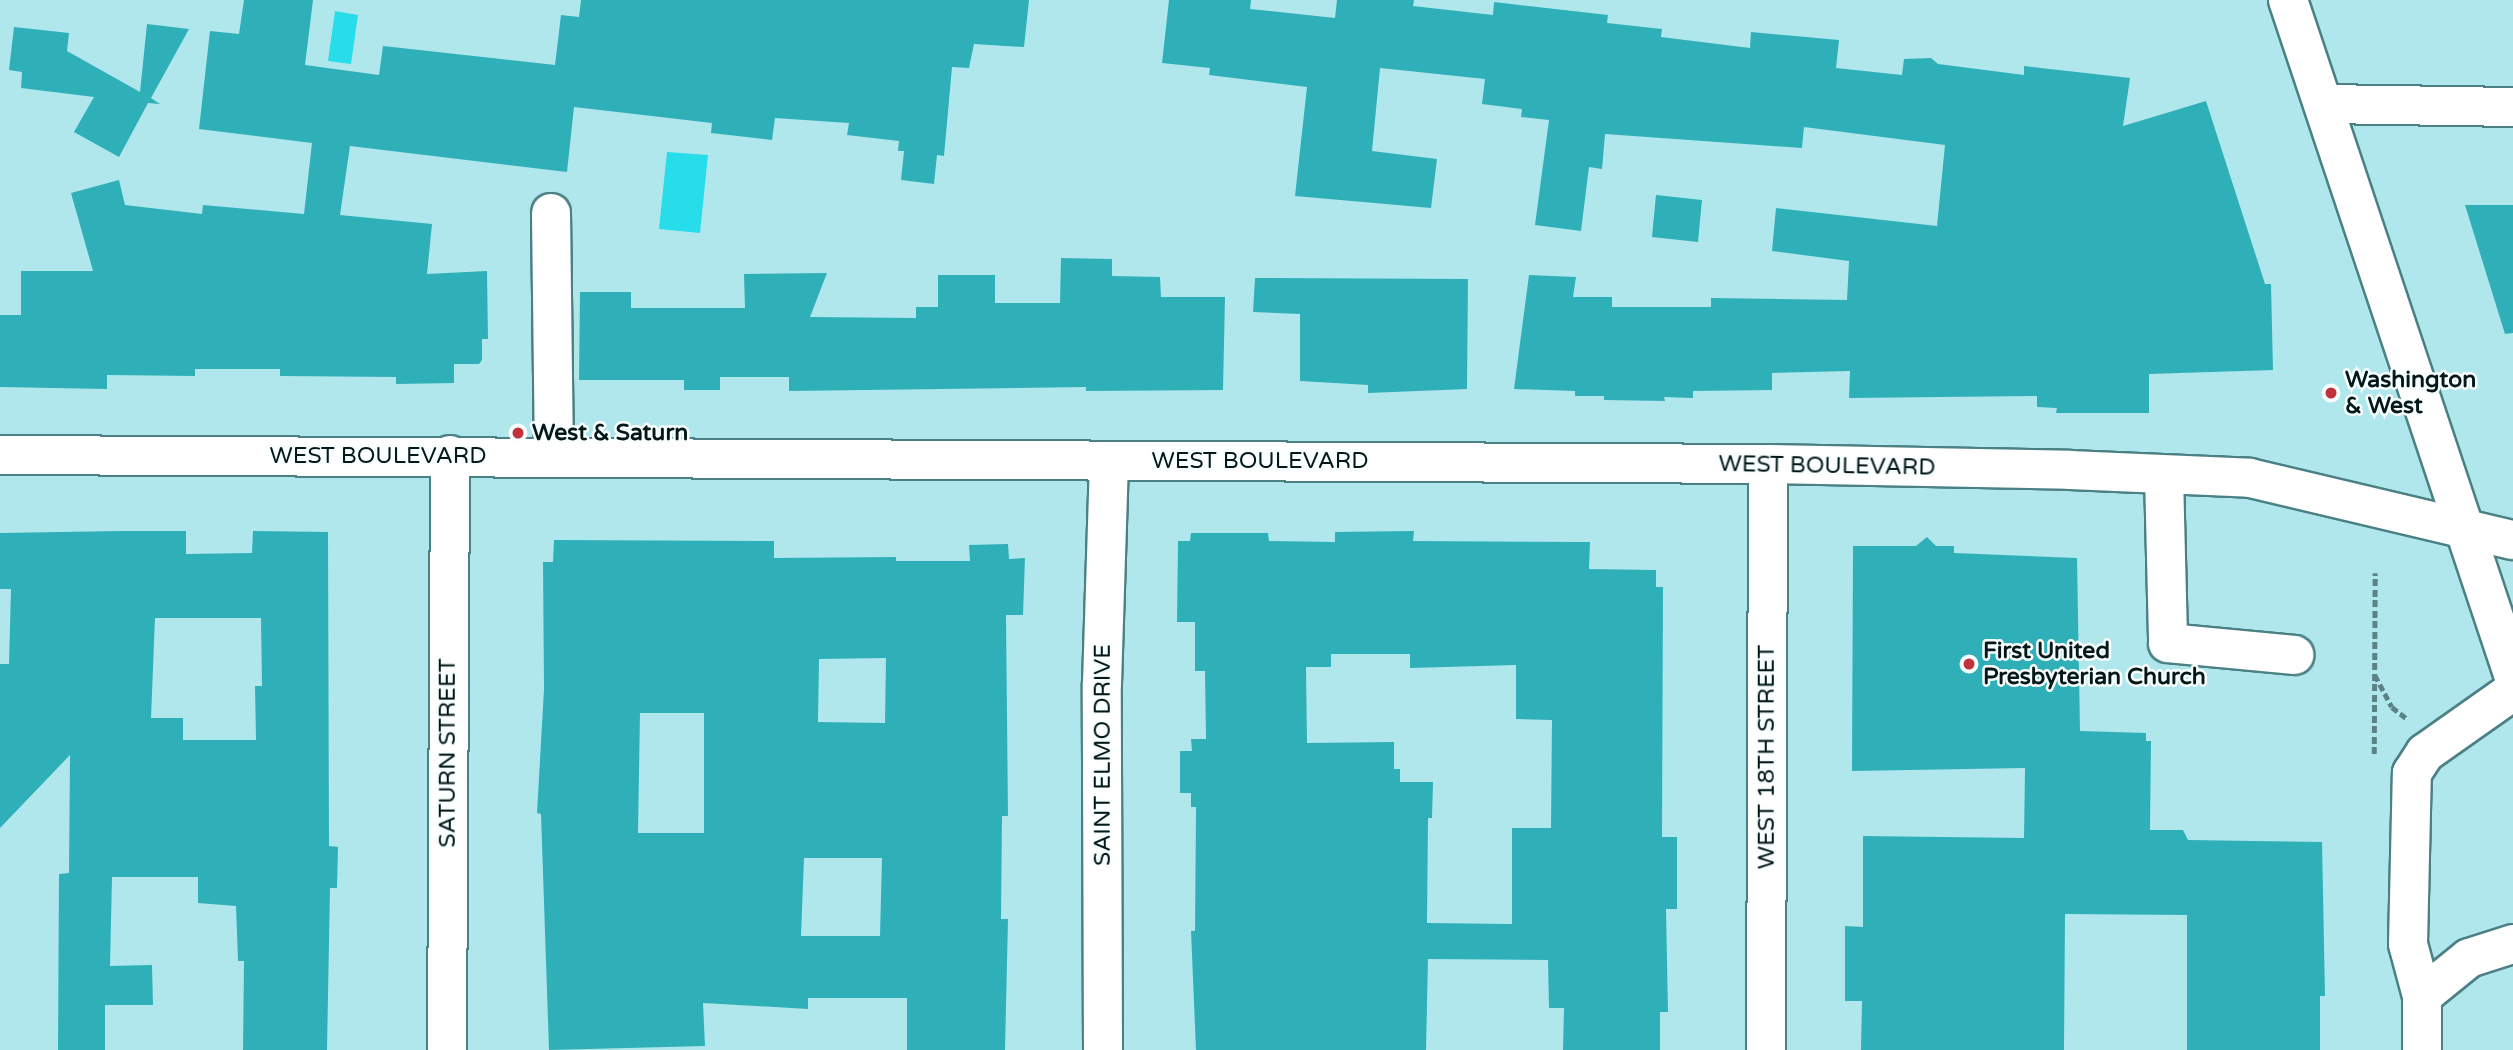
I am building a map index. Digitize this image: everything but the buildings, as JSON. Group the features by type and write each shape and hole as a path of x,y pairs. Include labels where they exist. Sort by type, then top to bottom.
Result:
{"street":[{"path":"2288,0 2513,674"},
{"path":"2324,104 2513,107"},
{"path":"551,214 554,456"},
{"name":"WEST BOULEVARD","path":"0,455 450,455 1768,464 2164,475 2250,478 2513,540"},
{"name":"SATURN STREET","path":"447,1050 450,455"},
{"name":"SAINT ELMO DRIVE","path":"1103,1050 1102,684 1109,461"},
{"name":"WEST 18TH STREET","path":"1766,1050 1768,464"},
{"path":"2164,475 2168,643 2294,654"},
{"path":"2422,1050 2422,996 2409,944 2412,773 2425,753 2513,691"},
{"path":"2422,996 2469,958 2513,944"}],"path":[{"path":"2374,768 2375,573"},
{"path":"2373,671 2392,707 2410,722"}],"water":[{"path":"335,11 358,15 351,64 328,61"},
{"path":"667,152 708,155 700,233 659,229"}],"place":[{"name":"Washington & West","path":"2331,393"},
{"name":"West & Saturn","path":"518,433"},
{"name":"First United Presbyterian Church","path":"1969,664"}]}
